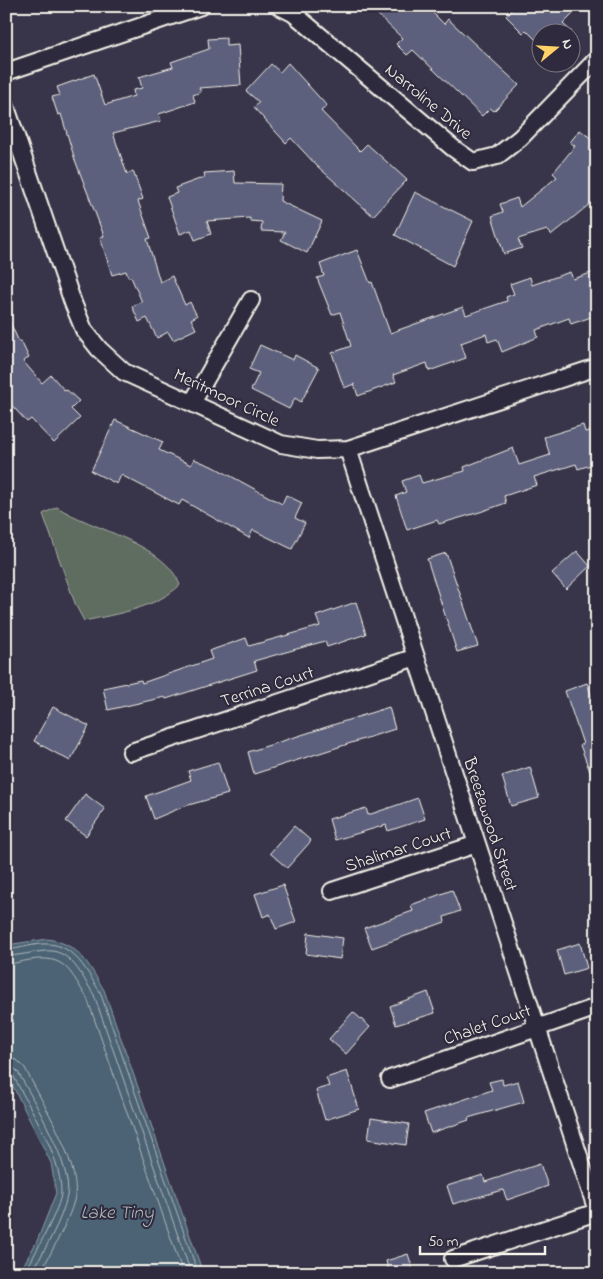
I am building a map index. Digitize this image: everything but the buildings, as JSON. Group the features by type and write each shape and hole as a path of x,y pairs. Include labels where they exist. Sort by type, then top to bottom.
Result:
{"street":[{"path":"6,72 201,6"},
{"name":"Narroline Drive","path":"279,6 294,14 453,148 473,162 497,156 520,138 597,59"},
{"name":"Meritmoor Circle","path":"6,108 84,330 99,349 124,372 281,444 317,450 348,449 597,367"},
{"path":"192,402 251,300"},
{"name":"Breezewood Street","path":"348,449 597,1212"},
{"name":"Terrina Court","path":"131,752 416,658"},
{"name":"Shalimar Court","path":"332,892 477,844"},
{"name":"Chalet Court","path":"390,1079 597,1007"},
{"path":"453,1259 597,1212"}],"green space":[{"path":"57,507 144,548 160,559 172,571 180,585 148,605 123,613 84,621 76,606 43,514"}],"water":[{"name":"Lake Tiny","path":"48,939 59,942 76,951 88,964 104,990 203,1273 19,1273 37,1241 56,1193 51,1163 6,1072 6,945"}]}
